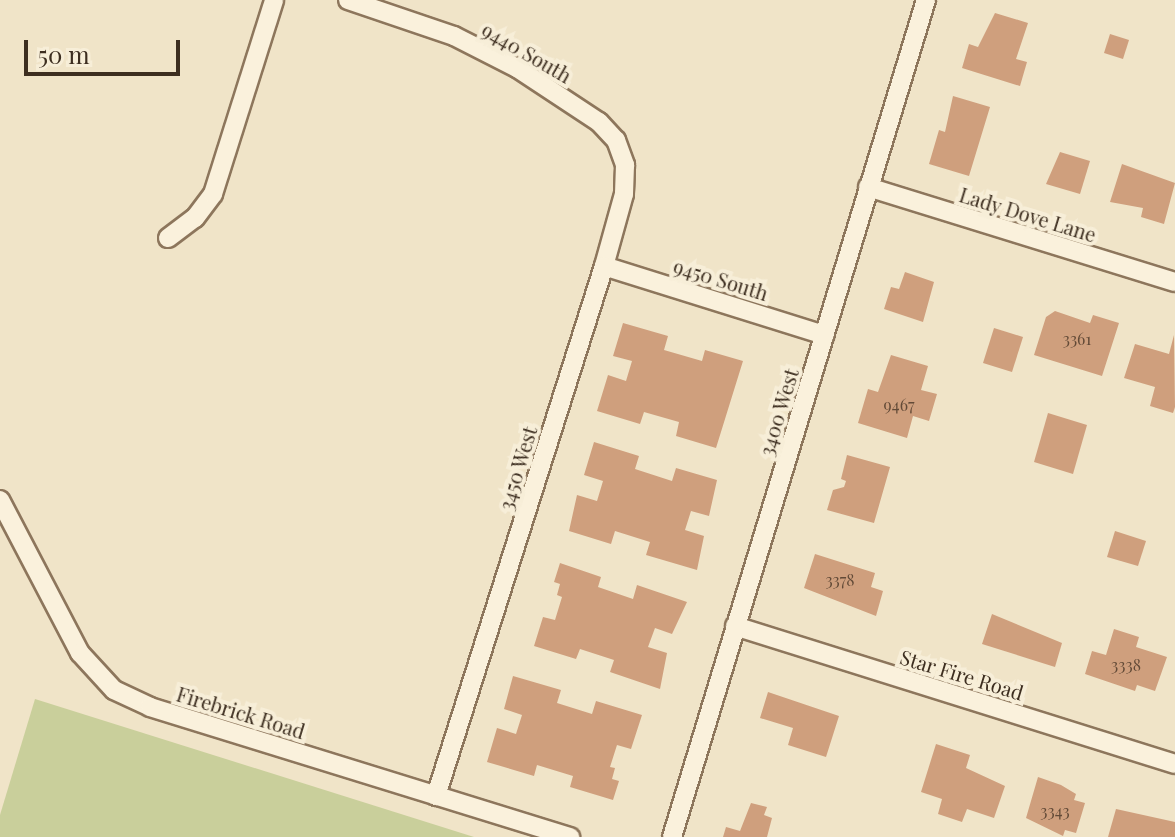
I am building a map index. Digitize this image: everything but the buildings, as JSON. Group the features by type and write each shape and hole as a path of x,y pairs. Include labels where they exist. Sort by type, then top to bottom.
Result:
{"street":[{"path":"168,238 195,218 213,194 274,0"},
{"name":"9440 South","path":"348,0 421,23 507,63 599,122 621,152"},
{"name":"3400 West","path":"672,837 926,0"},
{"name":"3450 West","path":"436,796 604,266 624,194 621,152"},
{"name":"Lady Dove Lane","path":"868,187 1175,282"},
{"name":"9450 South","path":"604,266 824,335"},
{"name":"Firebrick Road","path":"0,500 80,653 114,690 150,707 570,837"},
{"name":"Star Fire Road","path":"735,626 1175,764"}],"green space":[{"path":"35,699 474,837 0,837 0,815"}]}
